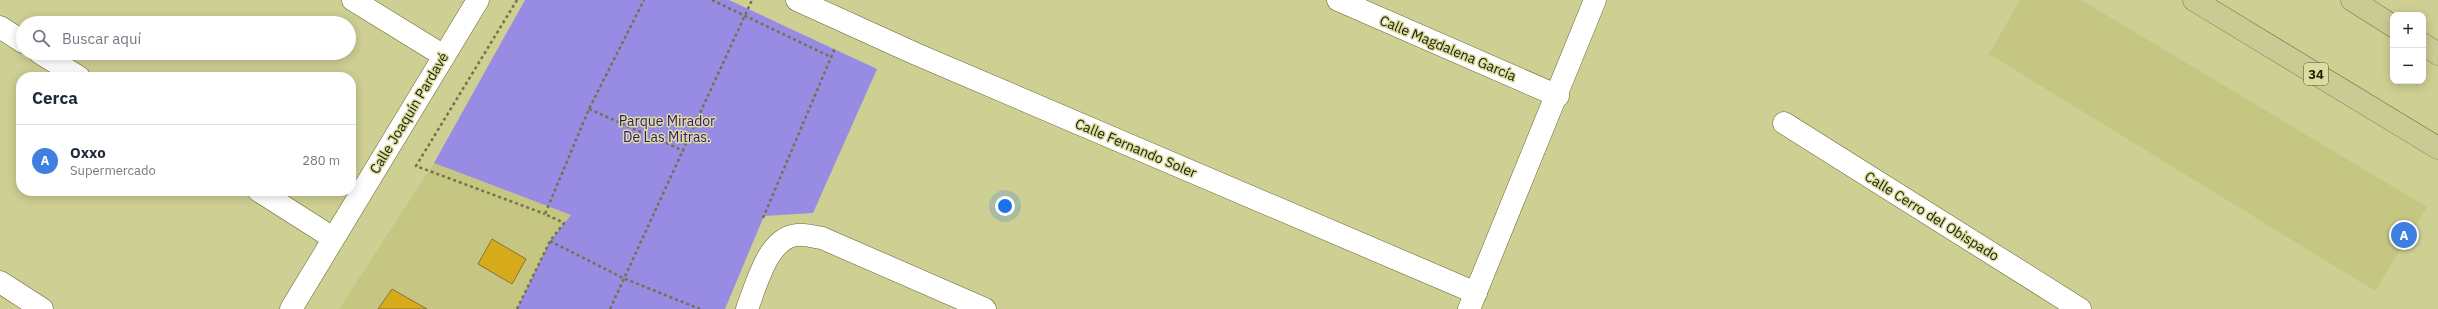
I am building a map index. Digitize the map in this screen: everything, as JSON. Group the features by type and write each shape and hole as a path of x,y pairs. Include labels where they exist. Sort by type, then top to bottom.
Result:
{"main road":[{"name":"34","path":"2194,0 2438,148"},
{"path":"2352,0 2390,24"},
{"path":"2426,46 2438,54"}],"street":[{"path":"353,0 444,56"},
{"name":"Calle Joaquín Pardavé","path":"291,309 478,0"},
{"name":"Calle Fernando Soler","path":"797,0 1472,301"},
{"name":"Calle Magdalena García","path":"1338,0 1558,96"},
{"path":"1472,301 1558,96 1595,0"},
{"path":"0,28 16,38"},
{"path":"51,60 70,72"},
{"name":"Calle Cerro del Obispado","path":"1784,123 2080,309"},
{"path":"267,196 333,238"},
{"path":"747,309 771,249 784,240 797,235 822,238 985,309"},
{"path":"0,282 42,309"}],"path":[{"path":"517,0 416,166 545,214 564,223 550,241 517,309"},
{"path":"545,214 589,110 644,0"},
{"path":"712,0 745,14 831,57"},
{"path":"610,309 752,0"},
{"path":"761,223 846,21"},
{"path":"589,110 684,150"},
{"path":"550,241 623,278 700,309"}],"shaded area":[{"path":"2020,0 2081,0 2427,207 2375,291 1989,54"},
{"path":"434,163 571,215 550,241 517,309 339,309"}],"green space":[{"name":"Parque Mirador De Las Mitras.","path":"525,0 729,0 877,69 813,213 764,216 725,309 517,309 550,241 571,215 434,163"}],"building":[{"path":"492,239 526,259 512,284 478,264"},
{"path":"392,289 427,309 378,309"}],"place":[{"name":"Oxxo","path":"2404,235"}]}
